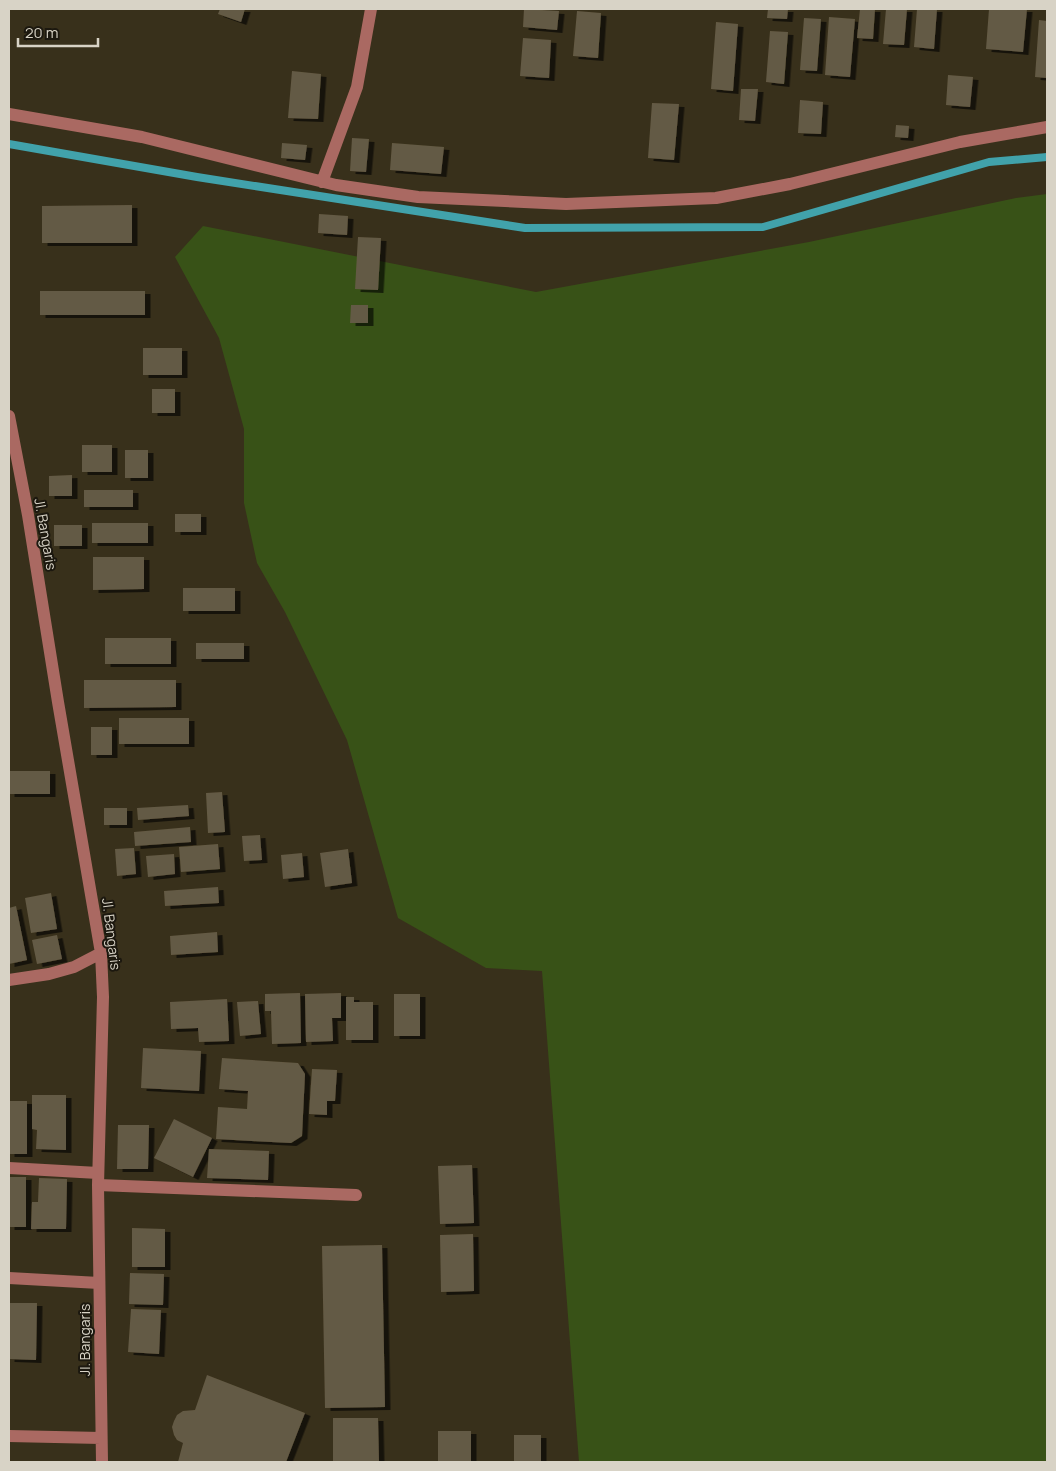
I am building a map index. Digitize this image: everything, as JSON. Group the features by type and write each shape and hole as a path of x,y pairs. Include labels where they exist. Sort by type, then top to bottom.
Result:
{"street":[{"path":"322,182 357,87 371,9"},
{"path":"9,114 142,138 322,182 418,197 548,204 609,204 716,198 790,184 960,142 1047,126"},
{"name":"Jl. Bangaris","path":"9,416 28,515 101,953 103,997 98,1179 102,1462"},
{"path":"9,980 49,974 74,967 101,953"},
{"path":"9,1168 98,1179 356,1195"},
{"path":"9,1278 99,1283"},
{"path":"9,1436 101,1438"}],"green space":[{"path":"1047,194 1047,1462 579,1462 542,971 486,968 398,918 347,740 285,612 257,563 244,503 244,429 219,338 175,257 203,226 536,292 809,242 1016,198"}],"building":[{"path":"220,9 245,9 241,22 218,14"},
{"path":"524,9 559,11 557,30 523,27"},
{"path":"768,9 788,9 787,19 767,18"},
{"path":"860,9 875,9 873,39 857,38"},
{"path":"886,9 907,9 904,45 883,44"},
{"path":"917,9 937,9 934,49 914,47"},
{"path":"989,9 1027,9 1023,52 986,49"},
{"path":"577,11 601,13 598,58 573,56"},
{"path":"829,17 855,19 850,77 825,75"},
{"path":"804,18 821,19 817,71 800,70"},
{"path":"1039,20 1047,21 1047,78 1035,77"},
{"path":"716,22 738,24 733,91 711,89"},
{"path":"770,31 788,32 784,84 766,82"},
{"path":"523,38 551,40 549,78 520,76"},
{"path":"292,71 321,74 318,119 288,118"},
{"path":"948,75 973,77 970,107 946,105"},
{"path":"741,89 758,89 755,121 739,120"},
{"path":"800,100 823,102 821,134 798,133"},
{"path":"652,103 679,104 674,160 648,158"},
{"path":"896,125 909,126 908,138 895,137"},
{"path":"352,138 369,139 366,172 350,171"},
{"path":"282,143 307,145 305,160 281,158"},
{"path":"392,143 444,147 441,174 390,170"},
{"path":"132,205 132,243 42,243 42,206"},
{"path":"319,214 348,216 347,235 318,233"},
{"path":"358,237 381,238 378,290 355,289"},
{"path":"40,291 145,291 145,315 40,315"},
{"path":"351,305 368,305 368,323 350,323"},
{"path":"143,348 182,348 182,375 143,375"},
{"path":"152,389 175,389 175,413 152,413"},
{"path":"82,445 112,445 112,472 82,472"},
{"path":"125,450 148,450 148,478 125,478"},
{"path":"72,475 72,496 49,496 49,476"},
{"path":"84,490 133,490 133,507 84,507"},
{"path":"175,514 201,514 201,532 175,532"},
{"path":"92,523 148,523 148,543 92,543"},
{"path":"54,525 82,525 82,546 54,546"},
{"path":"93,557 144,557 144,589 93,590"},
{"path":"183,588 235,588 235,611 183,611"},
{"path":"105,638 171,638 171,664 105,664"},
{"path":"196,643 244,643 244,659 196,659"},
{"path":"84,680 176,680 176,707 84,708"},
{"path":"119,718 189,718 189,744 119,744"},
{"path":"91,727 112,727 112,755 91,755"},
{"path":"9,771 50,771 50,794 9,794"},
{"path":"222,792 225,832 208,833 206,793"},
{"path":"188,805 189,816 138,820 137,808"},
{"path":"104,808 127,808 127,825 104,825"},
{"path":"190,827 191,842 135,846 134,832"},
{"path":"260,835 262,860 244,861 242,836"},
{"path":"218,844 220,869 181,872 179,847"},
{"path":"134,848 136,874 117,876 115,849"},
{"path":"348,849 352,883 325,887 320,853"},
{"path":"302,853 304,877 283,879 281,855"},
{"path":"174,854 175,874 148,877 146,856"},
{"path":"218,887 219,903 165,906 164,891"},
{"path":"51,893 57,929 31,933 25,898"},
{"path":"16,906 27,960 9,964 9,908"},
{"path":"217,932 218,952 171,955 170,936"},
{"path":"57,935 62,959 37,964 32,940"},
{"path":"300,993 301,1043 272,1044 271,1011 265,1011 265,994"},
{"path":"341,993 341,1018 332,1018 333,1041 306,1042 305,994"},
{"path":"394,994 420,994 420,1036 394,1036"},
{"path":"346,997 354,997 354,1002 373,1002 373,1040 346,1040"},
{"path":"227,999 229,1041 199,1042 198,1028 171,1029 170,1002"},
{"path":"258,1001 261,1034 240,1036 237,1002"},
{"path":"143,1048 201,1051 199,1091 141,1088"},
{"path":"222,1058 298,1063 305,1074 302,1136 291,1143 216,1139 218,1107 247,1109 248,1091 219,1089"},
{"path":"312,1069 337,1070 335,1101 327,1101 327,1115 309,1114"},
{"path":"32,1095 66,1095 66,1150 36,1149 37,1130 32,1129"},
{"path":"9,1101 27,1101 27,1154 9,1154"},
{"path":"174,1119 212,1138 193,1177 154,1158"},
{"path":"118,1125 149,1125 148,1169 117,1169"},
{"path":"209,1149 269,1151 268,1180 207,1178"},
{"path":"472,1165 474,1223 440,1224 438,1166"},
{"path":"9,1177 26,1177 26,1227 9,1227"},
{"path":"39,1178 67,1179 66,1229 31,1229 32,1202 38,1202"},
{"path":"132,1228 165,1229 165,1267 132,1267"},
{"path":"473,1234 474,1291 441,1292 440,1235"},
{"path":"382,1245 385,1407 325,1408 322,1246"},
{"path":"130,1273 164,1274 163,1305 129,1304"},
{"path":"9,1303 37,1303 36,1360 9,1359"},
{"path":"131,1309 161,1310 159,1354 128,1352"},
{"path":"207,1375 305,1413 286,1462 178,1462 183,1443 177,1440 174,1435 172,1427 174,1421 177,1415 183,1411 195,1410"},
{"path":"333,1418 378,1418 379,1462 333,1462"},
{"path":"438,1431 471,1431 471,1462 438,1462"},
{"path":"514,1435 541,1435 541,1462 514,1462"}],"waterway":[{"path":"9,144 197,177 525,228 763,227 989,162 1047,157"}]}
